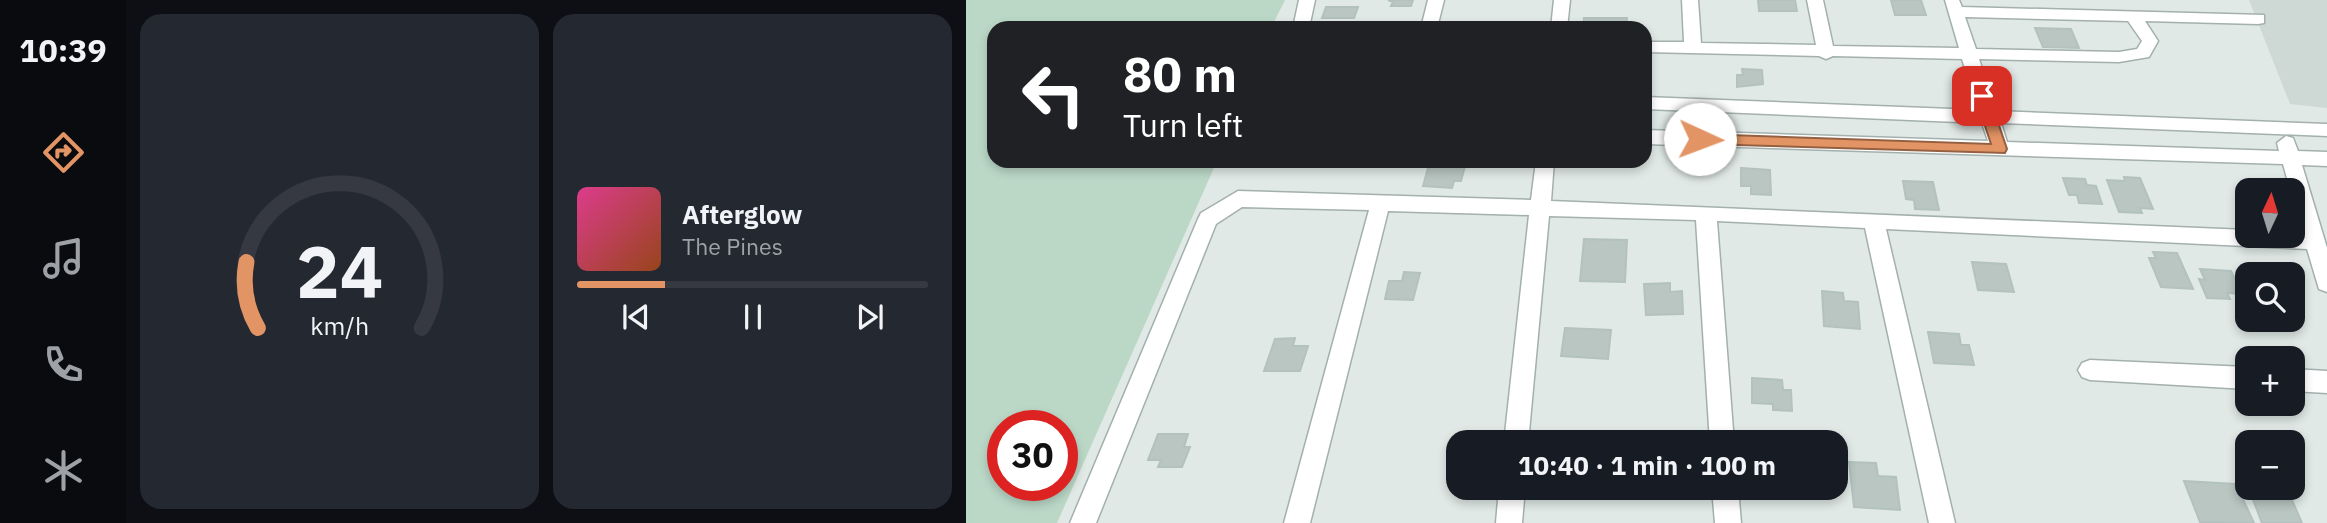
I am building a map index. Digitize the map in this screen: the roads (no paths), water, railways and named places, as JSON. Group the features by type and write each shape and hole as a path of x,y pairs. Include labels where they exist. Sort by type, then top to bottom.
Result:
{"street":[{"path":"1302,21 1307,0"},
{"path":"1431,21 1436,0"},
{"path":"1560,21 1562,0"},
{"path":"1690,0 1693,48"},
{"path":"1815,0 1826,54"},
{"path":"2000,149 1953,6 2133,16 2258,19"},
{"path":"1652,47 1826,54 2119,58 2143,53 2150,41 2133,16"},
{"path":"1652,103 2327,130"},
{"path":"2283,127 2288,156 2327,284"},
{"path":"1652,137 2327,159"},
{"path":"1517,430 1544,168"},
{"path":"1083,523 1208,219 1238,198 1538,206 2313,241"},
{"path":"1297,523 1381,201"},
{"path":"1706,213 1721,430"},
{"path":"1874,221 1942,523"},
{"path":"2090,370 2235,377"},
{"path":"2305,381 2327,382"},
{"path":"1508,523 1511,500"},
{"path":"1727,500 1728,523"}]}
